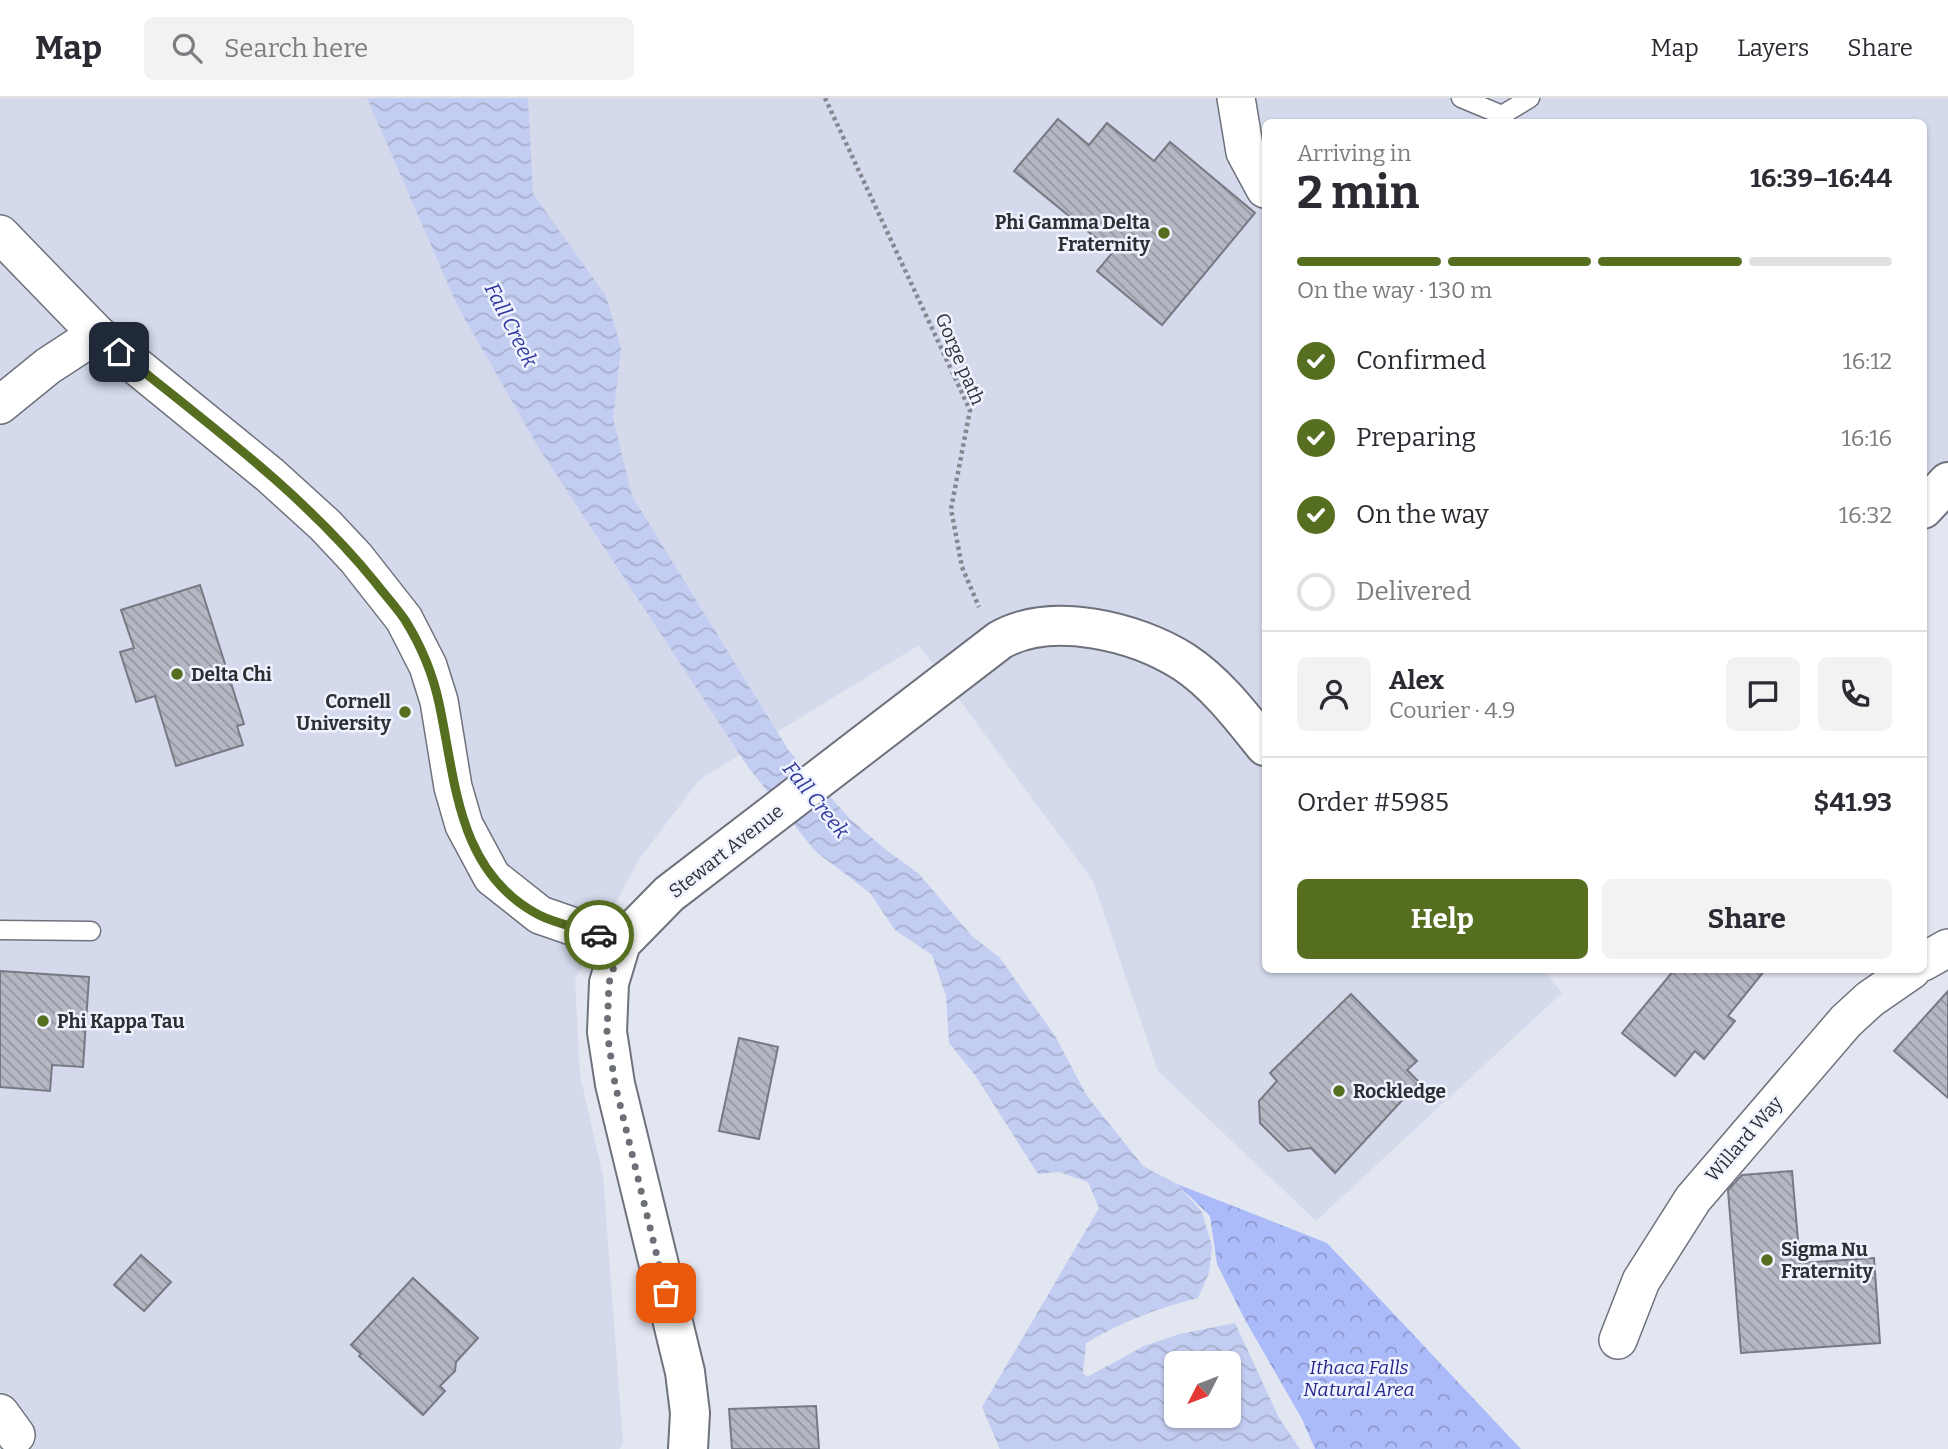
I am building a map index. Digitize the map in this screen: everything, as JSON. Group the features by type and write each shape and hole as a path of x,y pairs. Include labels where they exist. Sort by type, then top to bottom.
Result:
{"street":[{"path":"1236,98 1245,152 1262,183"},
{"path":"0,234 97,334 270,475 325,525 356,558 404,619 428,666 439,701 453,787 464,825 492,877 540,915 621,943"},
{"path":"0,405 48,366 97,334"},
{"path":"1927,505 1948,482"},
{"name":"Stewart Avenue","path":"688,1449 690,1413 685,1372 615,1084 607,1032 609,983 621,943 669,894 991,647 1015,632 1068,625 1102,630 1156,648 1185,662 1232,704 1262,742"},
{"path":"1927,960 1948,947"},
{"name":"Willard Way","path":"1618,1340 1641,1281 1693,1199 1846,1021 1870,999 1908,973"}],"lane":[{"path":"1461,98 1504,119 1530,98"},
{"path":"0,930 91,931"}],"path":[{"name":"Gorge path","path":"825,98 971,410 951,509 962,567 991,647"}],"shaded area":[{"name":"Cornell University","path":"0,98 1948,98 1948,491 1927,514 1927,119 1262,119 1262,973 1545,973 1562,993 1316,1221 1158,1071 1093,881 919,645 699,780 638,861 575,980 580,1075 603,1176 623,1444 619,1449 0,1449"}],"green space":[{"name":"Ithaca Falls Natural Area","path":"1177,1184 1327,1243 1521,1449 1315,1449 1302,1419 1244,1318 1217,1264 1210,1216"}],"water":[{"name":"Fall Creek","path":"367,98 528,98 533,194 606,296 621,348 613,418 632,496 789,751 851,820 918,873 971,935 1000,958 1055,1036 1087,1096 1143,1166 1177,1184 1202,1212 1212,1246 1209,1273 1198,1298 1140,1316 1086,1343 1083,1373 1087,1377 1144,1346 1180,1334 1235,1323 1279,1418 1300,1449 1000,1449 982,1407 1099,1208 1088,1182 1059,1172 1038,1174 975,1075 949,1043 946,996 932,955 895,930 870,893 815,851 748,767 537,445 457,305"}],"building":[{"name":"Phi Gamma Delta Fraternity","path":"1058,119 1089,145 1107,123 1154,161 1170,142 1255,213 1162,325 1097,271 1113,252 1014,171"},
{"name":"Delta Chi","path":"200,585 244,724 237,726 243,745 176,766 155,696 136,702 120,652 134,648 121,610"},
{"name":"Phi Kappa Tau","path":"0,971 89,977 83,1067 52,1065 50,1091 0,1087"},
{"path":"1672,973 1763,973 1728,1016 1735,1021 1704,1059 1695,1051 1675,1076 1622,1033"},
{"path":"1948,991 1948,1098 1894,1051"},
{"name":"Rockledge","path":"1351,994 1417,1061 1407,1070 1419,1082 1335,1173 1311,1148 1288,1151 1260,1123 1259,1101 1277,1081 1270,1073"},
{"path":"739,1038 778,1047 759,1139 719,1131"},
{"name":"Sigma Nu Fraternity","path":"1792,1171 1800,1263 1874,1258 1880,1343 1741,1353 1728,1190 1742,1175"},
{"path":"141,1255 171,1282 144,1311 114,1285"},
{"path":"413,1278 478,1338 456,1362 455,1371 440,1386 445,1391 423,1415 359,1356 361,1354 351,1345"},
{"path":"816,1406 819,1449 732,1449 729,1409"}],"way so far":[{"path":"599,935 621,943 609,983 607,1032 615,1084 666,1293"}],"place":[{"name":"Phi Gamma Delta Fraternity","path":"1164,233"},
{"name":"Delta Chi","path":"177,674"},
{"name":"Cornell University","path":"405,712"},
{"name":"Phi Kappa Tau","path":"43,1021"},
{"name":"Rockledge","path":"1339,1091"},
{"name":"Sigma Nu Fraternity","path":"1767,1260"}],"route":[{"path":"119,352 270,475 325,525 356,558 404,619 428,666 439,701 453,787 464,825 492,877 540,915 599,935"}]}
